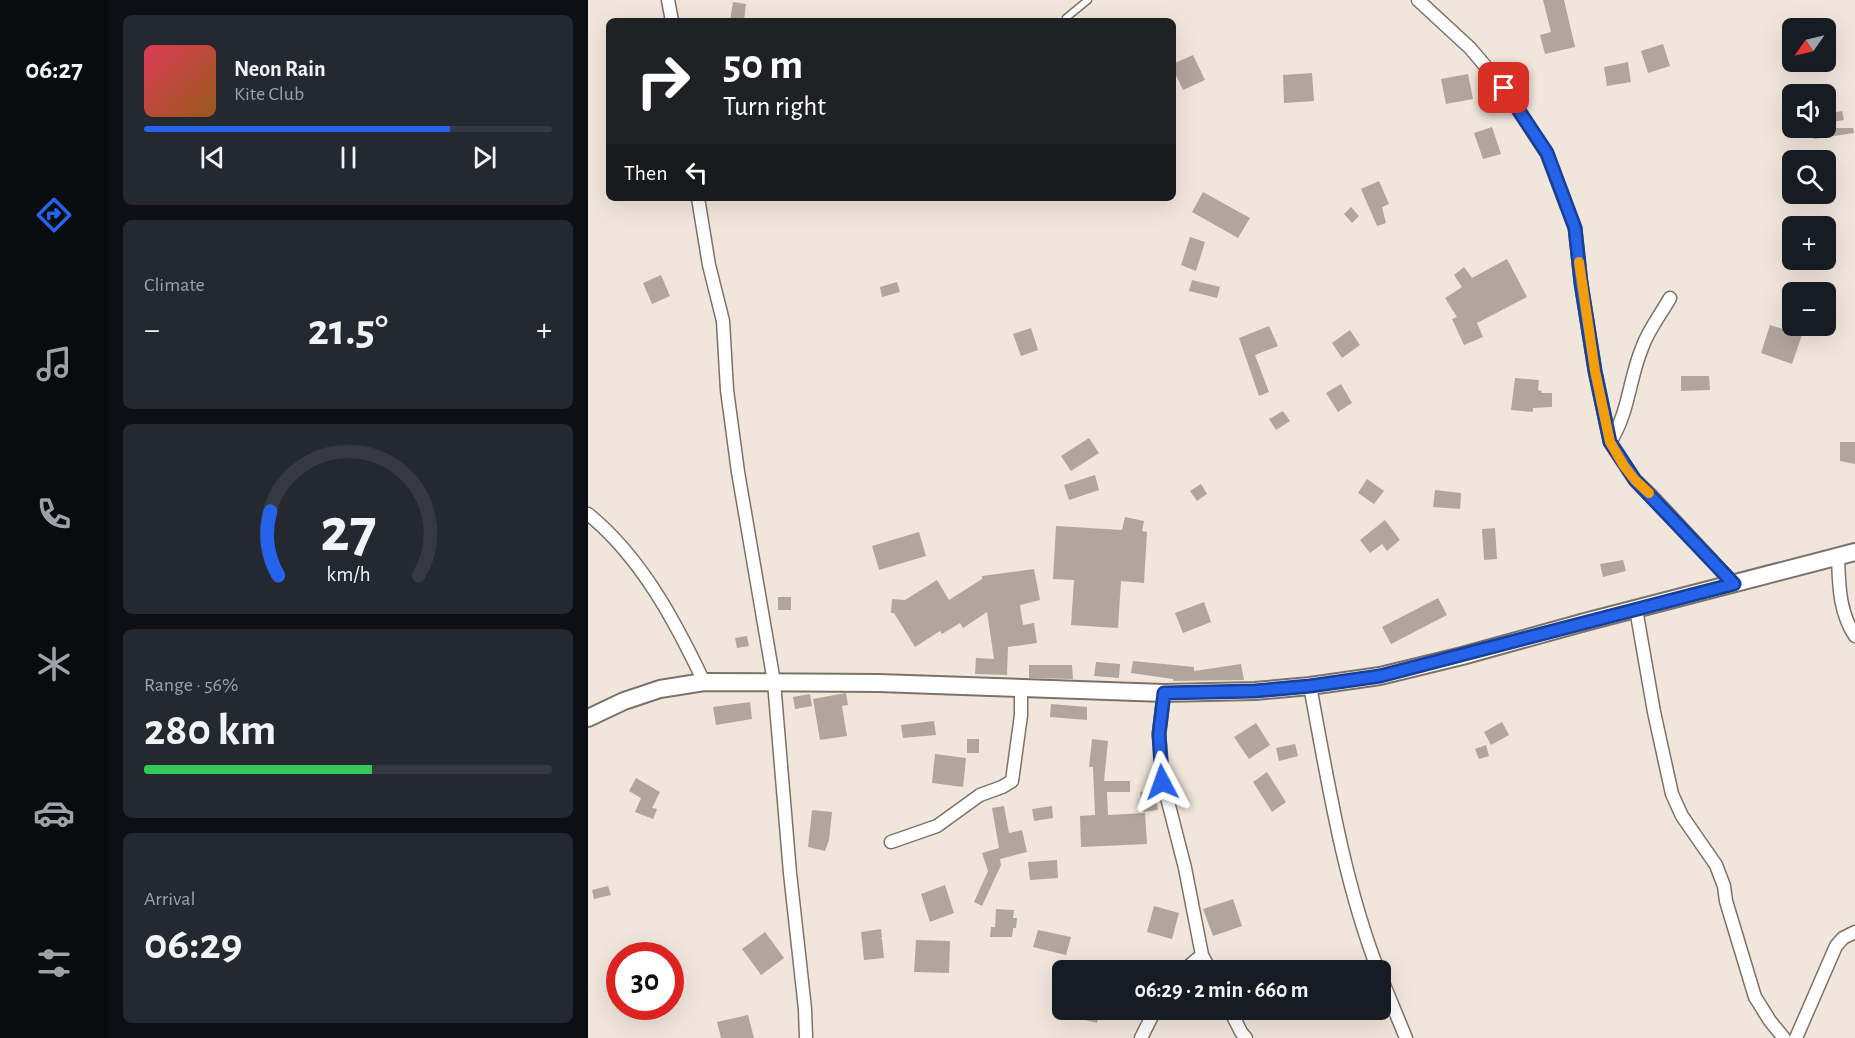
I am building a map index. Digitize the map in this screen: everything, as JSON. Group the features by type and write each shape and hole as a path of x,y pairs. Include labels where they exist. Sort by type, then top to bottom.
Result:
{"main road":[{"path":"588,718 624,701 660,689 704,682 1164,693 1255,691 1310,686 1380,676 1462,656 1855,552"}],"street":[{"path":"668,0 671,18"},
{"path":"1418,0 1470,48 1504,88 1547,153 1575,228 1595,371 1610,442 1635,480 1734,584"},
{"path":"698,201 709,265 723,321 727,390 735,448 774,682 790,873 806,1009 806,1038"},
{"path":"1610,442 1619,428 1625,411 1642,346 1670,298"},
{"path":"588,514 628,555 670,614 704,682"},
{"path":"1838,557 1839,596 1849,627 1855,636"},
{"path":"1636,609 1654,712 1672,794 1682,816 1716,865 1755,997 1784,1038"},
{"path":"1310,686 1339,842 1362,929 1374,960"},
{"path":"891,842 937,826 980,795 1012,781 1021,716 1021,688"},
{"path":"1164,693 1159,734 1162,782 1185,868 1205,960"},
{"path":"1796,1038 1836,946 1843,938 1855,932"},
{"path":"1196,960 1202,955"},
{"path":"1391,1002 1406,1038"},
{"path":"1141,1038 1150,1020"},
{"path":"1235,1020 1246,1038"}],"lane":[{"path":"1066,18 1088,0"}],"building":[{"path":"1543,0 1564,0 1575,47 1545,54 1540,35 1551,32"},
{"path":"733,2 746,4 744,18 730,18"},
{"path":"1663,44 1670,66 1648,73 1641,51"},
{"path":"1193,55 1205,80 1183,90 1176,75 1176,63"},
{"path":"1628,62 1631,82 1607,86 1604,67"},
{"path":"1312,73 1314,101 1284,103 1283,75"},
{"path":"1468,74 1473,99 1446,104 1441,79"},
{"path":"1842,111 1844,120 1836,121 1836,112"},
{"path":"1492,127 1501,154 1483,159 1474,133"},
{"path":"1836,128 1853,128 1854,133 1836,136"},
{"path":"1379,181 1389,204 1382,207 1386,223 1377,226 1361,189"},
{"path":"1203,192 1250,218 1238,238 1192,212"},
{"path":"1351,207 1359,216 1352,223 1344,214"},
{"path":"1190,237 1205,242 1196,271 1181,265"},
{"path":"1507,259 1527,297 1477,323 1483,337 1464,345 1452,319 1457,317 1445,298 1462,287 1454,275 1464,267 1472,278"},
{"path":"661,275 670,296 652,304 643,283"},
{"path":"1192,280 1220,287 1217,298 1189,291"},
{"path":"897,282 900,292 882,297 880,287"},
{"path":"1770,325 1782,329 1782,336 1802,336 1792,364 1761,353"},
{"path":"1269,326 1278,346 1255,355 1269,392 1259,396 1239,338"},
{"path":"1031,328 1038,350 1021,356 1013,334"},
{"path":"1350,330 1360,345 1342,358 1332,343"},
{"path":"1681,376 1709,376 1710,390 1681,391"},
{"path":"1515,378 1539,380 1538,390 1542,391 1541,393 1552,393 1552,407 1533,408 1533,412 1511,410"},
{"path":"1341,384 1352,403 1338,412 1326,393"},
{"path":"1283,411 1290,421 1276,430 1269,419"},
{"path":"1089,438 1099,453 1071,471 1061,456"},
{"path":"1840,442 1855,442 1855,464 1840,461"},
{"path":"1095,475 1099,490 1069,500 1064,485"},
{"path":"1367,479 1384,491 1374,504 1358,493"},
{"path":"1201,484 1207,494 1197,501 1190,491"},
{"path":"1435,490 1461,493 1460,509 1433,507"},
{"path":"1125,517 1144,521 1142,531 1147,532 1144,583 1121,581 1118,628 1071,625 1074,580 1053,579 1056,526 1122,530"},
{"path":"1385,520 1400,540 1387,551 1382,544 1370,553 1360,540"},
{"path":"1495,528 1497,559 1484,560 1482,529"},
{"path":"919,532 926,556 879,570 872,546"},
{"path":"1623,560 1626,571 1603,577 1600,564"},
{"path":"1034,569 1040,600 1020,605 1023,625 1034,623 1037,643 1008,647 1007,675 975,674 976,658 994,659 987,612 963,628 960,623 942,634 940,631 915,647 894,613 891,613 892,599 905,600 937,580 949,600 982,579 982,576"},
{"path":"778,597 791,597 791,610 778,610"},
{"path":"1438,598 1447,615 1391,644 1382,627"},
{"path":"1204,602 1211,622 1183,633 1175,613"},
{"path":"747,636 749,646 737,648 735,638"},
{"path":"1133,661 1194,667 1194,671 1241,664 1244,680 1173,681 1173,679 1131,673"},
{"path":"1096,662 1120,664 1119,678 1094,676"},
{"path":"1029,665 1072,665 1073,679 1029,678"},
{"path":"846,693 848,705 842,706 847,736 820,740 813,699"},
{"path":"810,694 812,706 795,709 793,697"},
{"path":"750,702 752,719 716,725 713,707"},
{"path":"1051,704 1087,707 1087,720 1050,717"},
{"path":"934,721 936,735 903,738 901,725"},
{"path":"1502,722 1509,735 1491,745 1484,732"},
{"path":"1256,723 1270,745 1249,759 1234,737"},
{"path":"967,739 979,739 979,753 967,753"},
{"path":"1092,739 1108,741 1104,781 1130,781 1130,792 1107,792 1108,815 1145,813 1147,844 1081,847 1080,816 1095,815 1093,767 1089,767"},
{"path":"1295,744 1298,756 1279,761 1276,748"},
{"path":"1486,745 1489,756 1479,759 1475,749"},
{"path":"935,754 966,758 963,787 932,783"},
{"path":"1267,772 1286,802 1272,812 1253,782"},
{"path":"636,778 660,792 652,808 657,809 653,819 635,812 641,798 629,791"},
{"path":"1155,790 1158,810 1143,812 1140,792"},
{"path":"1004,806 1009,833 1022,830 1027,852 1000,859 1001,865 982,906 974,902 988,871 982,853 999,848 992,808"},
{"path":"1052,806 1053,818 1034,821 1032,809"},
{"path":"812,810 832,812 829,840 825,851 808,847"},
{"path":"1057,860 1058,878 1030,880 1028,862"},
{"path":"945,885 954,913 930,922 921,894"},
{"path":"608,886 611,895 594,899 592,890"},
{"path":"1233,899 1242,926 1213,936 1203,909"},
{"path":"1154,906 1179,913 1172,939 1147,932"},
{"path":"996,909 1014,910 1013,918 1017,918 1012,937 990,937 991,927 995,927"},
{"path":"881,929 882,938 880,938 884,958 864,960 861,932"},
{"path":"1038,930 1071,937 1066,955 1033,947"},
{"path":"765,932 784,958 761,975 742,949"},
{"path":"916,940 950,941 949,973 914,972"},
{"path":"748,1015 754,1038 721,1038 717,1022"}],"slow traffic":[{"path":"1579,262 1595,371 1610,442 1624,466 1649,493"}],"route":[{"path":"1162,782 1159,734 1164,693 1255,691 1380,676 1734,584 1635,480 1610,442 1595,371 1575,228 1547,153 1504,88"}]}
